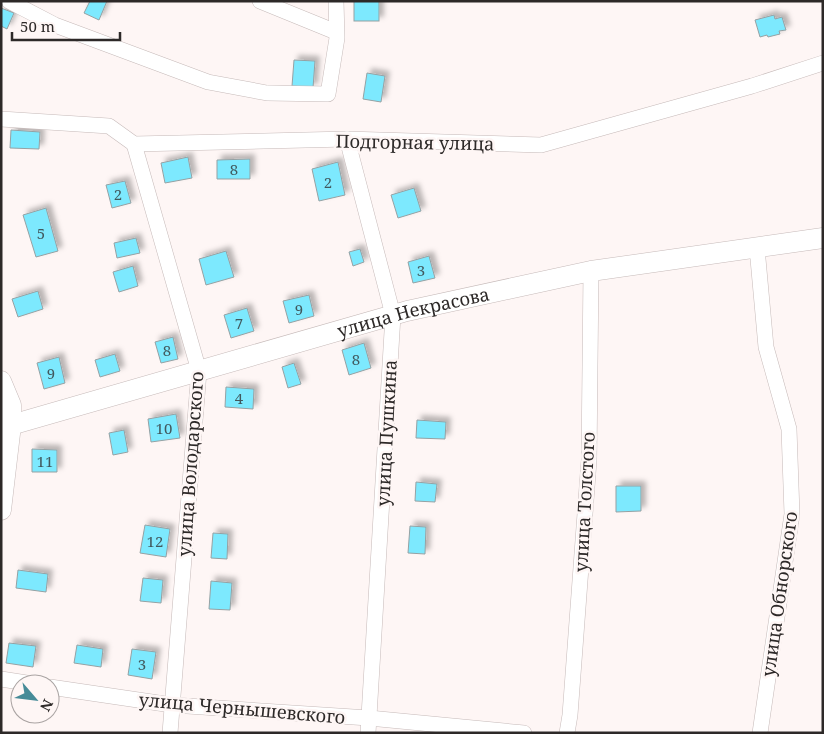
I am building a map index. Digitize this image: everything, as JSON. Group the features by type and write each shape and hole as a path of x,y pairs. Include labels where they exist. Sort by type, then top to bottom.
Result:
{"main road":[{"name":"улица Некрасова","path":"11,425 394,315 591,271 823,238"},
{"path":"1,381 11,405 11,425 1,510"}],"street":[{"path":"9,1 55,25 208,82 267,93 328,94 336,32 336,1"},
{"path":"260,1 336,32"},
{"name":"Подгорная улица","path":"134,144 347,139 541,145 752,86 823,63"},
{"path":"1,120 109,126 134,144"},
{"name":"улица Пушкина","path":"347,139 394,315 368,725"},
{"name":"улица Володарского","path":"134,144 199,371 170,733"},
{"name":"улица Обнорского","path":"757,248 766,348 789,429 792,514 760,733"},
{"name":"улица Толстого","path":"567,733 570,715 589,460 591,271"},
{"name":"улица Чернышевского","path":"60,688 172,705 368,725 524,733"}],"building":[{"path":"90,1 107,1 99,20 84,13"},
{"path":"354,1 379,1 379,21 354,21"},
{"path":"1,8 14,13 7,29 1,26"},
{"path":"774,15 775,19 782,17 786,30 779,31 780,34 760,37 755,20"},
{"path":"294,60 315,61 313,88 292,86"},
{"path":"367,73 385,76 381,102 363,99"},
{"path":"11,130 40,132 39,149 10,148"},
{"path":"188,157 192,178 165,183 161,163"},
{"path":"250,159 250,179 217,179 217,160"},
{"path":"338,162 345,195 319,201 312,169"},
{"path":"125,181 131,203 112,208 106,185"},
{"path":"414,188 421,211 398,218 391,195"},
{"path":"46,208 58,251 36,257 23,215"},
{"path":"136,238 140,253 117,258 114,243"},
{"path":"360,249 364,262 353,266 349,252"},
{"path":"226,251 234,277 206,285 199,259"},
{"path":"429,256 435,278 413,283 408,262"},
{"path":"133,266 138,286 119,292 113,272"},
{"path":"38,291 43,309 18,317 12,299"},
{"path":"309,295 314,316 289,323 283,301"},
{"path":"247,308 254,331 231,338 224,315"},
{"path":"173,337 178,359 161,363 155,342"},
{"path":"364,343 371,368 349,375 342,350"},
{"path":"115,354 120,371 100,377 95,360"},
{"path":"59,357 65,383 44,389 37,363"},
{"path":"294,363 301,384 288,388 282,367"},
{"path":"226,387 254,389 253,409 225,407"},
{"path":"176,414 180,438 151,442 148,419"},
{"path":"417,420 446,422 445,439 416,438"},
{"path":"124,430 128,452 113,455 109,433"},
{"path":"32,449 57,450 57,472 32,472"},
{"path":"416,482 437,484 435,502 415,501"},
{"path":"616,486 641,486 641,511 616,512"},
{"path":"145,525 170,529 166,557 140,553"},
{"path":"410,526 426,527 425,554 408,553"},
{"path":"213,533 228,534 227,559 211,558"},
{"path":"18,570 48,574 46,592 16,588"},
{"path":"143,578 163,580 161,603 140,601"},
{"path":"211,581 232,583 230,610 209,609"},
{"path":"9,643 36,646 33,667 6,663"},
{"path":"77,645 103,649 101,667 74,663"},
{"path":"132,649 156,652 152,679 128,675"}]}
